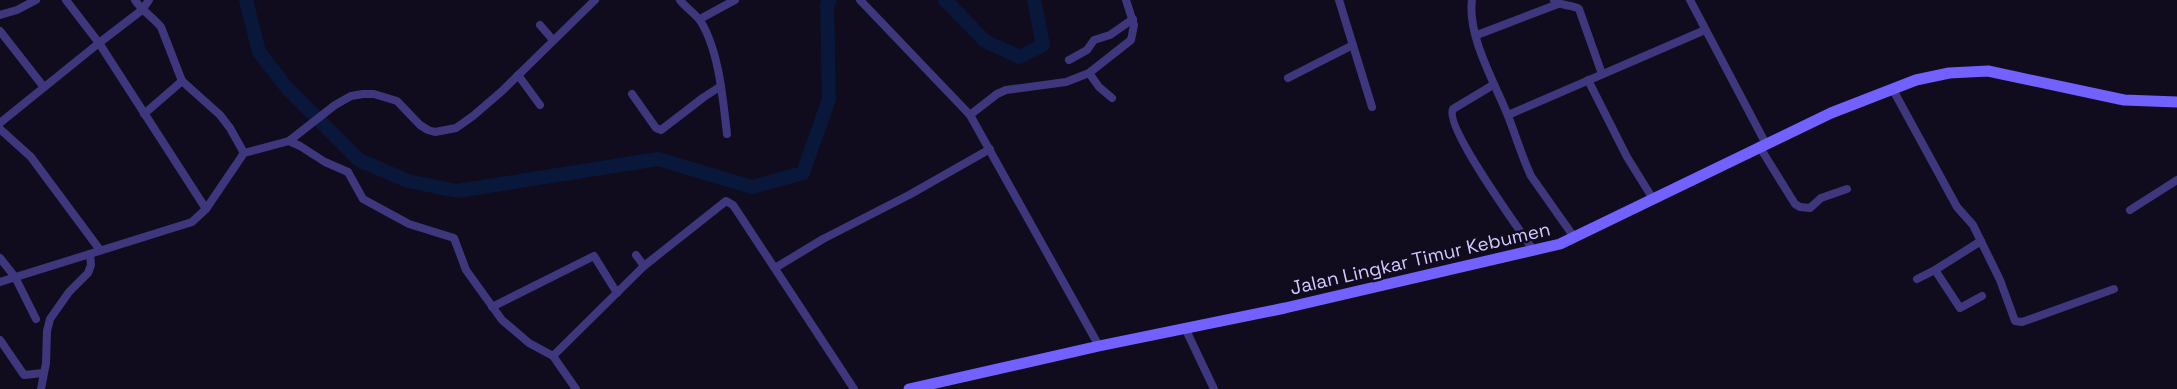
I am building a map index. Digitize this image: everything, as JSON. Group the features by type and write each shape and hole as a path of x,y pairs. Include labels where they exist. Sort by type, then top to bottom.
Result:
{"main road":[{"name":"Jalan Lingkar Timur Kebumen","path":"909,389 1560,244 1831,113 1892,88 1950,72 1988,71 2124,100 2177,102"}],"street":[{"path":"0,15 17,10 36,0"},
{"path":"66,0 98,43 206,209"},
{"path":"135,0 142,10 156,20 161,27 182,81 220,115 230,128 244,153"},
{"path":"0,124 43,86 142,10 149,0"},
{"path":"0,282 18,283 100,250 184,225 198,218 244,153 291,138 335,105 351,96 374,94 396,101 420,125 428,130 442,132 456,128 473,116 518,75 594,0"},
{"path":"680,0 688,11 700,19 711,45 721,86 727,134"},
{"path":"700,19 735,0"},
{"path":"860,0 970,115 1099,346"},
{"path":"970,115 997,94 1006,90 1066,82 1089,73 1131,40 1134,31 1133,19 1126,0"},
{"path":"1339,0 1372,107"},
{"path":"1472,0 1472,18 1477,35 1494,85 1508,115 1531,176 1574,237"},
{"path":"1690,0 1791,199 1800,207 1810,208 1821,198 1847,189"},
{"path":"1477,35 1556,2 1573,6 1579,9 1602,74"},
{"path":"1069,60 1087,50 1094,40 1110,36 1133,19"},
{"path":"540,26 553,40"},
{"path":"1508,115 1705,30"},
{"path":"0,31 43,86"},
{"path":"1288,78 1354,45"},
{"path":"1089,73 1099,87 1112,98"},
{"path":"518,75 540,105"},
{"path":"1588,80 1627,157 1653,199"},
{"path":"144,114 182,81"},
{"path":"1494,85 1453,109 1451,112 1452,118 1460,139 1534,251"},
{"path":"632,94 656,128 661,130 721,86"},
{"path":"1892,88 1957,207 1969,219 1981,241 2000,280 2016,322 2022,322 2114,288"},
{"path":"0,129 31,157 100,250"},
{"path":"291,138 325,162 350,175 363,199 409,224 454,238 466,270 492,307 515,333 552,356 576,389"},
{"path":"775,268 823,239 909,195 990,149"},
{"path":"2130,210 2177,180"},
{"path":"552,356 644,266 726,201 733,205 854,389"},
{"path":"1917,279 1981,241"},
{"path":"41,389 46,363 47,331 50,319 69,292 88,273 91,265 90,254"},
{"path":"636,255 644,266"},
{"path":"492,307 594,256 617,293"},
{"path":"0,258 18,283 36,319"},
{"path":"1935,270 1960,308 1982,296"},
{"path":"1185,328 1214,389"},
{"path":"0,340 24,375 43,373"}],"waterway":[{"path":"246,0 259,52 287,88 359,160 408,181 457,191 658,159 752,187 803,173 829,99 827,5 830,0"},
{"path":"945,0 985,41 1019,57 1043,45 1034,0"}]}
